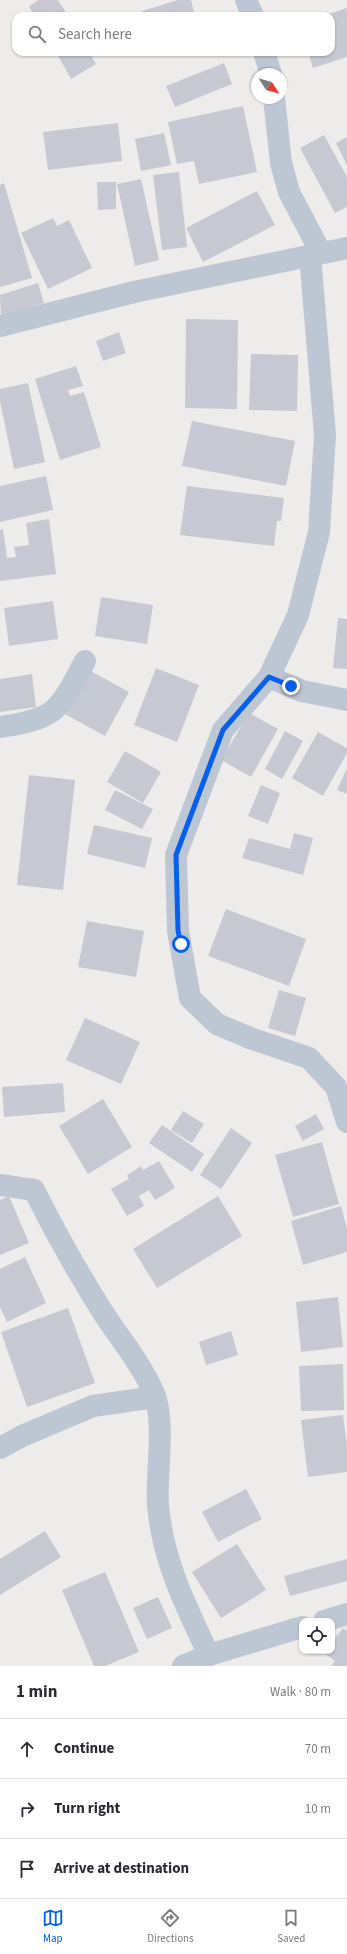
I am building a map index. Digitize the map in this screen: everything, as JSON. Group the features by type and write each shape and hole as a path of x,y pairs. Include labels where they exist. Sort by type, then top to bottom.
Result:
{"street":[{"path":"246,0 250,12"},
{"path":"265,56 269,68"},
{"path":"275,104 281,163 289,192 316,254 325,435 319,532 298,615 269,677 223,730 176,855 178,931 190,998 218,1024 250,1038 309,1058 336,1087 347,1122"},
{"path":"0,326 134,292 347,248"},
{"path":"0,727 14,725 48,714 68,694 84,661"},
{"path":"269,677 302,691 347,700"},
{"path":"0,1186 34,1190 62,1245 140,1366 155,1397 159,1422 158,1503 162,1538 180,1593 209,1655"},
{"path":"0,1448 22,1436 93,1406 155,1397"},
{"path":"334,1618 347,1614"},
{"path":"183,1666 209,1655 299,1628"}],"building":[{"path":"39,0 58,0 66,12 32,12 29,6"},
{"path":"178,0 191,0 194,12 139,12"},
{"path":"347,8 347,57 313,68 309,56 335,56 335,12"},
{"path":"58,56 91,56 96,64 71,79"},
{"path":"224,63 232,84 175,107 166,86"},
{"path":"243,106 257,172 199,184 194,161 177,164 168,122"},
{"path":"118,123 122,161 48,170 43,132"},
{"path":"164,133 171,165 141,171 135,139"},
{"path":"324,135 347,177 347,207 335,213 300,148"},
{"path":"347,137 347,165 336,143"},
{"path":"179,172 187,247 162,250 153,175"},
{"path":"141,179 159,260 135,266 117,184"},
{"path":"97,182 116,182 116,209 98,210"},
{"path":"4,183 32,278 0,287 0,185"},
{"path":"257,191 275,225 203,262 186,228"},
{"path":"53,218 57,226 69,220 92,268 48,289 21,233"},
{"path":"38,283 44,303 1,316 0,295"},
{"path":"186,319 238,320 237,409 185,408"},
{"path":"119,332 126,353 103,361 96,341"},
{"path":"251,354 298,355 297,411 249,410"},
{"path":"76,366 83,386 68,390 70,396 84,392 101,447 60,460 35,379"},
{"path":"28,383 45,462 14,469 0,401 0,389"},
{"path":"192,421 295,441 286,486 182,466"},
{"path":"46,476 53,510 0,522 0,486"},
{"path":"187,486 284,498 281,521 277,521 274,546 180,535"},
{"path":"49,519 56,574 0,581 0,530 3,529 7,558 16,557 14,547 29,545 26,523"},
{"path":"101,597 153,605 147,644 95,636"},
{"path":"53,601 58,639 9,646 4,608"},
{"path":"338,618 347,619 347,669 333,668"},
{"path":"156,668 199,685 177,742 134,725"},
{"path":"87,669 129,692 105,736 63,713"},
{"path":"32,674 36,707 0,712 0,679"},
{"path":"249,713 278,729 251,777 221,760"},
{"path":"285,731 303,741 282,779 265,769"},
{"path":"318,732 347,748 347,753 323,796 292,778"},
{"path":"125,751 161,772 143,803 107,782"},
{"path":"347,768 347,794 337,790"},
{"path":"29,775 75,780 63,890 17,885"},
{"path":"261,785 280,793 268,824 248,816"},
{"path":"115,790 153,809 142,829 105,810"},
{"path":"94,825 152,838 145,868 87,854"},
{"path":"294,833 313,838 303,875 242,858 249,838 290,849"},
{"path":"226,909 306,939 289,986 208,956"},
{"path":"87,921 144,931 136,977 78,967"},
{"path":"279,990 306,998 295,1036 268,1028"},
{"path":"85,1018 140,1042 121,1084 66,1060"},
{"path":"63,1083 65,1112 4,1117 2,1087"},
{"path":"103,1099 132,1147 88,1174 59,1126"},
{"path":"183,1111 204,1124 192,1143 171,1130"},
{"path":"316,1114 324,1129 303,1141 295,1126"},
{"path":"162,1125 204,1154 192,1172 149,1143"},
{"path":"231,1128 252,1143 221,1189 200,1175"},
{"path":"322,1142 339,1204 293,1217 275,1155"},
{"path":"159,1161 175,1188 155,1200 149,1190 139,1196 144,1206 127,1216 111,1189 129,1179 127,1175 141,1166 143,1170"},
{"path":"9,1196 29,1243 0,1255 0,1200"},
{"path":"218,1196 242,1236 157,1288 133,1249"},
{"path":"341,1206 347,1229 347,1252 303,1265 291,1221"},
{"path":"25,1257 46,1303 7,1322 0,1307 0,1269"},
{"path":"338,1297 343,1347 301,1352 296,1302"},
{"path":"68,1308 95,1383 27,1407 1,1332"},
{"path":"231,1331 238,1355 206,1365 199,1342"},
{"path":"343,1364 344,1410 301,1411 299,1366"},
{"path":"343,1415 347,1447 347,1472 308,1477 301,1420"},
{"path":"246,1489 262,1519 218,1542 202,1512"},
{"path":"45,1531 61,1557 0,1595 0,1559"},
{"path":"237,1544 266,1590 221,1618 192,1572"},
{"path":"347,1559 347,1581 290,1596 284,1576"},
{"path":"105,1572 139,1652 105,1666 94,1666 62,1590"},
{"path":"158,1597 172,1628 147,1639 133,1608"},
{"path":"343,1628 347,1631 347,1666 331,1666 335,1661 325,1654 335,1654 335,1638"}],"route":[{"path":"181,944 178,931 176,855 223,730 269,677 291,686"}]}
